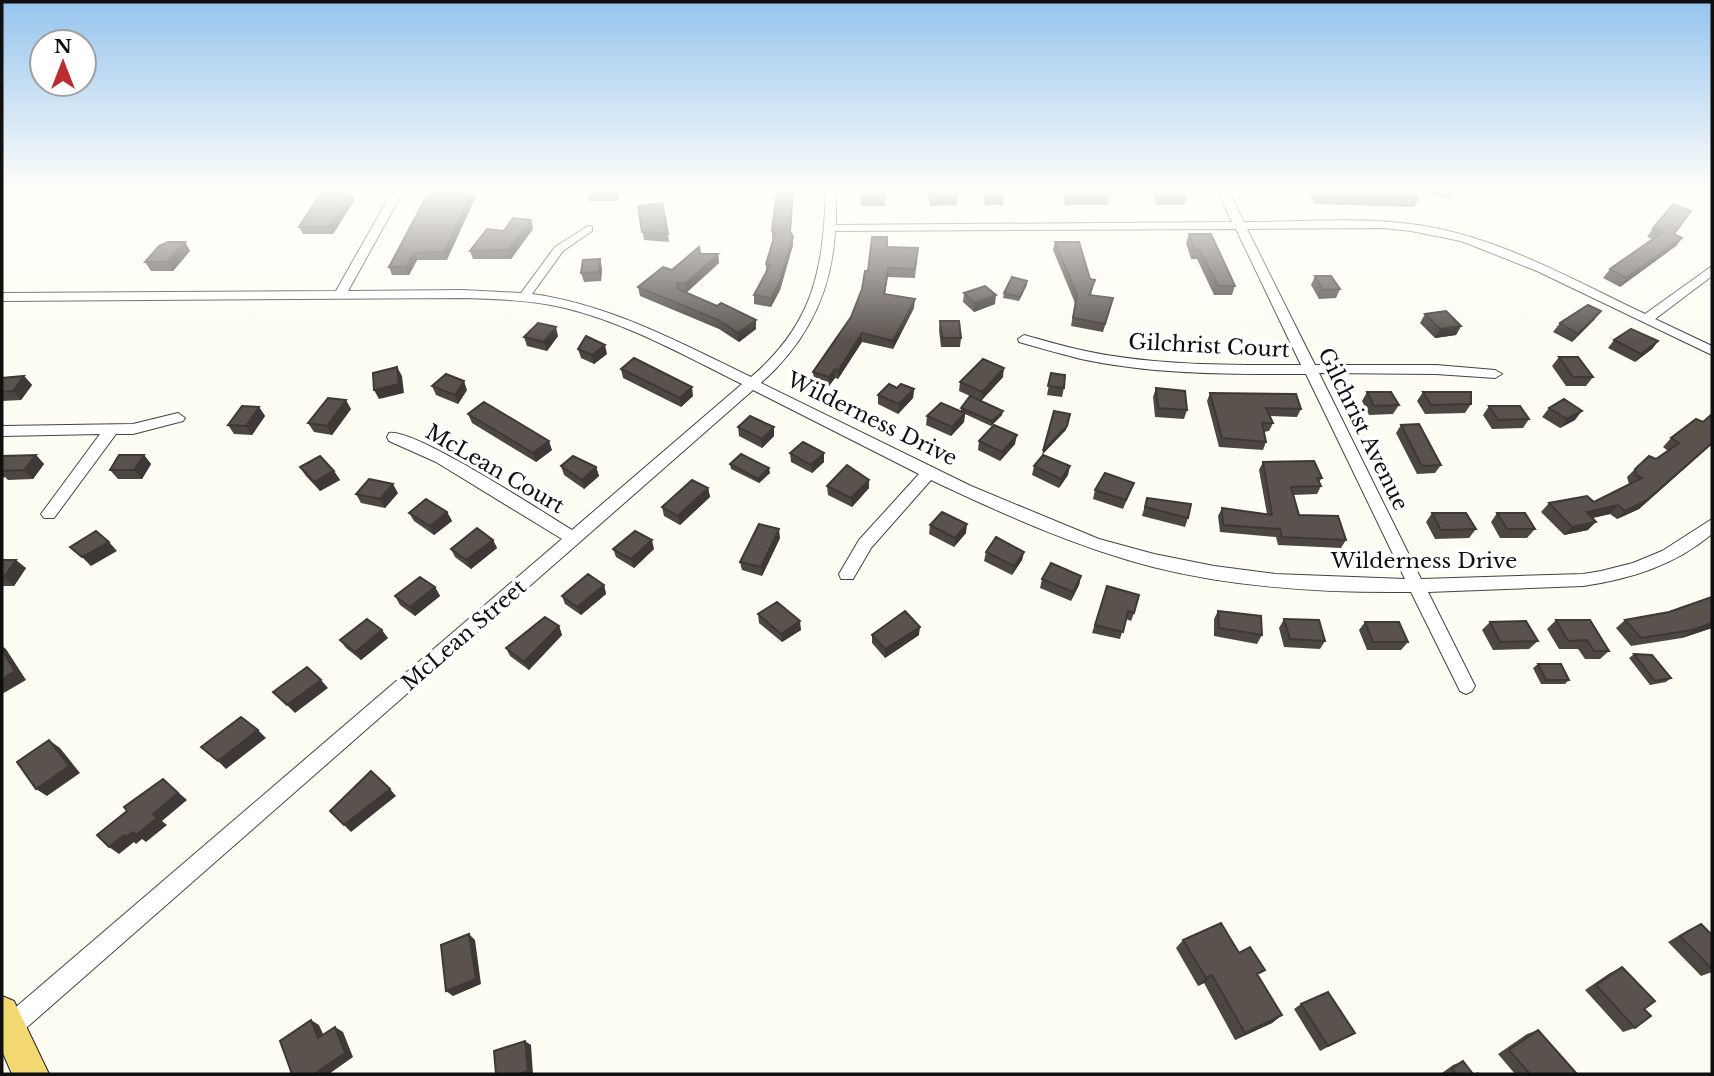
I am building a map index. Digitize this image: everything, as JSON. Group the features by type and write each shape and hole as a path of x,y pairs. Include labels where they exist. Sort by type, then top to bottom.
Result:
{"main road":[{"path":"6,1021 31,1074"}],"street":[{"path":"340,295 371,240"},
{"path":"524,297 559,249 572,240"},
{"name":"McLean Street","path":"6,1021 574,539 782,356 815,307 828,270 829,240"},
{"name":"Gilchrist Avenue","path":"1246,240 1466,686"},
{"path":"1471,240 1516,256 1712,351"},
{"path":"1646,319 1712,270"},
{"name":"Wilderness Drive","path":"2,297 463,294 524,297 568,305 617,320 930,471 1054,527 1155,561 1194,570 1283,581 1542,582 1614,575 1666,558 1693,542 1712,525"},
{"name":"Gilchrist Court","path":"1024,339 1062,352 1124,363 1208,370 1427,370 1495,374"},
{"path":"2,431 144,428 178,418"},
{"path":"49,514 111,430"},
{"name":"McLean Court","path":"394,437 441,458 574,539"},
{"path":"847,574 865,544 930,471"}],"building":[{"path":"403,240 450,240 444,252 414,253 406,267 389,267"},
{"path":"478,240 516,240 508,250 470,251"},
{"path":"773,240 792,240 780,281 771,298 754,295 770,265 766,264"},
{"path":"872,240 887,240 887,247 918,248 915,269 888,268 884,294 915,299 893,341 862,333 838,371 835,369 829,377 813,372 851,317 862,289 865,271 868,271"},
{"path":"1191,240 1214,240 1235,286 1218,286 1200,250 1194,250"},
{"path":"1651,240 1679,240 1626,278 1610,269"},
{"path":"168,242 185,242 167,262 145,262 159,246"},
{"path":"1055,242 1079,242 1090,279 1095,280 1089,295 1113,298 1105,324 1073,318 1077,295"},
{"path":"699,247 700,254 718,254 685,284 677,283 678,289 717,306 721,303 756,320 738,333 718,320 638,287 663,267 672,270"},
{"path":"600,259 599,272 581,273 583,260"},
{"path":"1315,276 1331,276 1340,289 1323,290"},
{"path":"1012,277 1027,281 1020,297 1004,293"},
{"path":"985,286 996,295 975,303 964,293"},
{"path":"1588,305 1601,311 1578,334 1560,323"},
{"path":"1446,311 1461,326 1440,329 1425,314"},
{"path":"940,321 959,321 961,338 942,338"},
{"path":"538,323 556,327 544,342 524,337"},
{"path":"1631,329 1658,341 1641,354 1614,340"},
{"path":"586,336 605,345 592,355 578,349"},
{"path":"1559,357 1578,357 1593,377 1573,377"},
{"path":"634,358 692,387 680,398 621,369"},
{"path":"983,359 1004,368 982,392 960,382"},
{"path":"397,367 399,384 374,390 373,373"},
{"path":"1051,373 1065,375 1064,388 1048,386"},
{"path":"446,374 464,381 455,395 432,386"},
{"path":"24,376 13,391 2,392 2,378"},
{"path":"889,384 897,388 901,384 914,389 899,404 878,395"},
{"path":"1156,388 1185,391 1187,410 1158,408"},
{"path":"1367,392 1391,392 1399,405 1374,406"},
{"path":"1423,392 1471,392 1471,404 1431,405"},
{"path":"1210,393 1296,394 1301,409 1266,408 1273,423 1262,423 1266,442 1222,438"},
{"path":"970,396 1003,411 992,421 961,408"},
{"path":"328,398 346,400 327,426 308,423"},
{"path":"1564,399 1582,411 1567,419 1549,408"},
{"path":"484,402 549,441 533,453 468,414"},
{"path":"941,403 965,413 952,427 927,416"},
{"path":"242,406 259,407 246,426 228,425"},
{"path":"1489,406 1520,406 1529,419 1498,420"},
{"path":"1054,411 1070,414 1067,426 1043,451"},
{"path":"1712,414 1712,443 1647,500 1625,511 1618,505 1587,512 1596,522 1572,527 1549,503 1587,496 1594,502 1642,478 1636,475 1635,469 1649,456 1656,459 1679,443 1671,438 1696,419 1703,422"},
{"path":"750,416 774,427 762,439 738,427"},
{"path":"1419,424 1441,465 1422,466 1401,425"},
{"path":"994,425 1017,435 1002,452 979,441"},
{"path":"803,442 824,453 811,465 790,453"},
{"path":"741,454 769,468 758,479 730,464"},
{"path":"36,455 24,470 2,471 2,456"},
{"path":"119,455 144,455 134,470 110,470"},
{"path":"1043,455 1070,466 1061,479 1034,466"},
{"path":"320,456 334,471 314,482 300,467"},
{"path":"573,456 596,467 582,480 561,466"},
{"path":"1314,461 1322,478 1317,478 1321,486 1291,487 1299,515 1338,516 1346,540 1282,537 1280,529 1223,525 1222,508 1272,515 1263,462"},
{"path":"847,465 869,480 851,498 827,486"},
{"path":"1105,473 1134,483 1126,500 1095,490"},
{"path":"369,479 393,484 380,499 356,494"},
{"path":"692,480 708,488 678,516 662,507"},
{"path":"1147,498 1191,504 1188,518 1145,507"},
{"path":"426,499 447,512 430,526 409,513"},
{"path":"942,512 967,524 955,538 930,525"},
{"path":"1432,513 1466,513 1476,529 1441,530"},
{"path":"1497,513 1525,513 1535,529 1507,529"},
{"path":"759,524 779,529 761,567 740,562"},
{"path":"477,528 493,540 466,560 451,549"},
{"path":"96,531 109,542 82,557 70,547"},
{"path":"635,531 652,540 631,559 613,549"},
{"path":"996,537 1024,552 1014,566 986,552"},
{"path":"2,560 16,560 4,577 2,577"},
{"path":"1051,563 1081,576 1073,592 1042,579"},
{"path":"588,574 604,585 577,607 562,596"},
{"path":"420,577 435,587 410,607 395,596"},
{"path":"1107,586 1139,595 1134,613 1128,611 1123,632 1095,625"},
{"path":"1712,597 1712,623 1692,630 1641,638 1625,620 1669,612"},
{"path":"777,602 800,621 781,634 758,614"},
{"path":"905,611 920,627 885,649 872,635"},
{"path":"1218,611 1261,616 1262,635 1219,628"},
{"path":"545,617 559,626 524,662 506,648"},
{"path":"367,619 382,630 355,652 340,640"},
{"path":"1284,619 1319,620 1325,641 1290,639"},
{"path":"1556,620 1590,620 1609,651 1594,651 1587,640 1568,641"},
{"path":"1526,621 1538,641 1500,642 1490,622"},
{"path":"1365,622 1399,622 1408,642 1373,642"},
{"path":"2,650 15,671 2,679"},
{"path":"1634,654 1652,655 1671,678 1655,681"},
{"path":"1538,664 1561,664 1569,680 1546,680"},
{"path":"307,667 321,680 287,705 273,692"},
{"path":"241,717 258,730 218,761 201,747"},
{"path":"49,740 69,766 36,789 17,762"},
{"path":"371,771 390,789 344,825 330,811"},
{"path":"163,779 178,793 153,814 157,818 136,835 133,832 126,837 124,835 109,847 97,835 127,811 124,807"},
{"path":"1221,923 1239,953 1250,947 1265,970 1257,974 1282,1015 1245,1033 1212,975 1206,978 1183,940"},
{"path":"1701,924 1712,935 1712,969 1680,936"},
{"path":"469,934 476,979 446,991 441,945"},
{"path":"1622,967 1655,1001 1644,1009 1651,1016 1635,1028 1596,985"},
{"path":"1328,992 1355,1033 1328,1046 1301,1004"},
{"path":"311,1020 318,1038 335,1027 345,1053 314,1074 292,1074 280,1041"},
{"path":"1538,1030 1577,1074 1530,1074 1509,1050"},
{"path":"525,1041 528,1071 519,1074 496,1074 494,1051"},
{"path":"1463,1061 1473,1074 1456,1074 1452,1069"}]}
